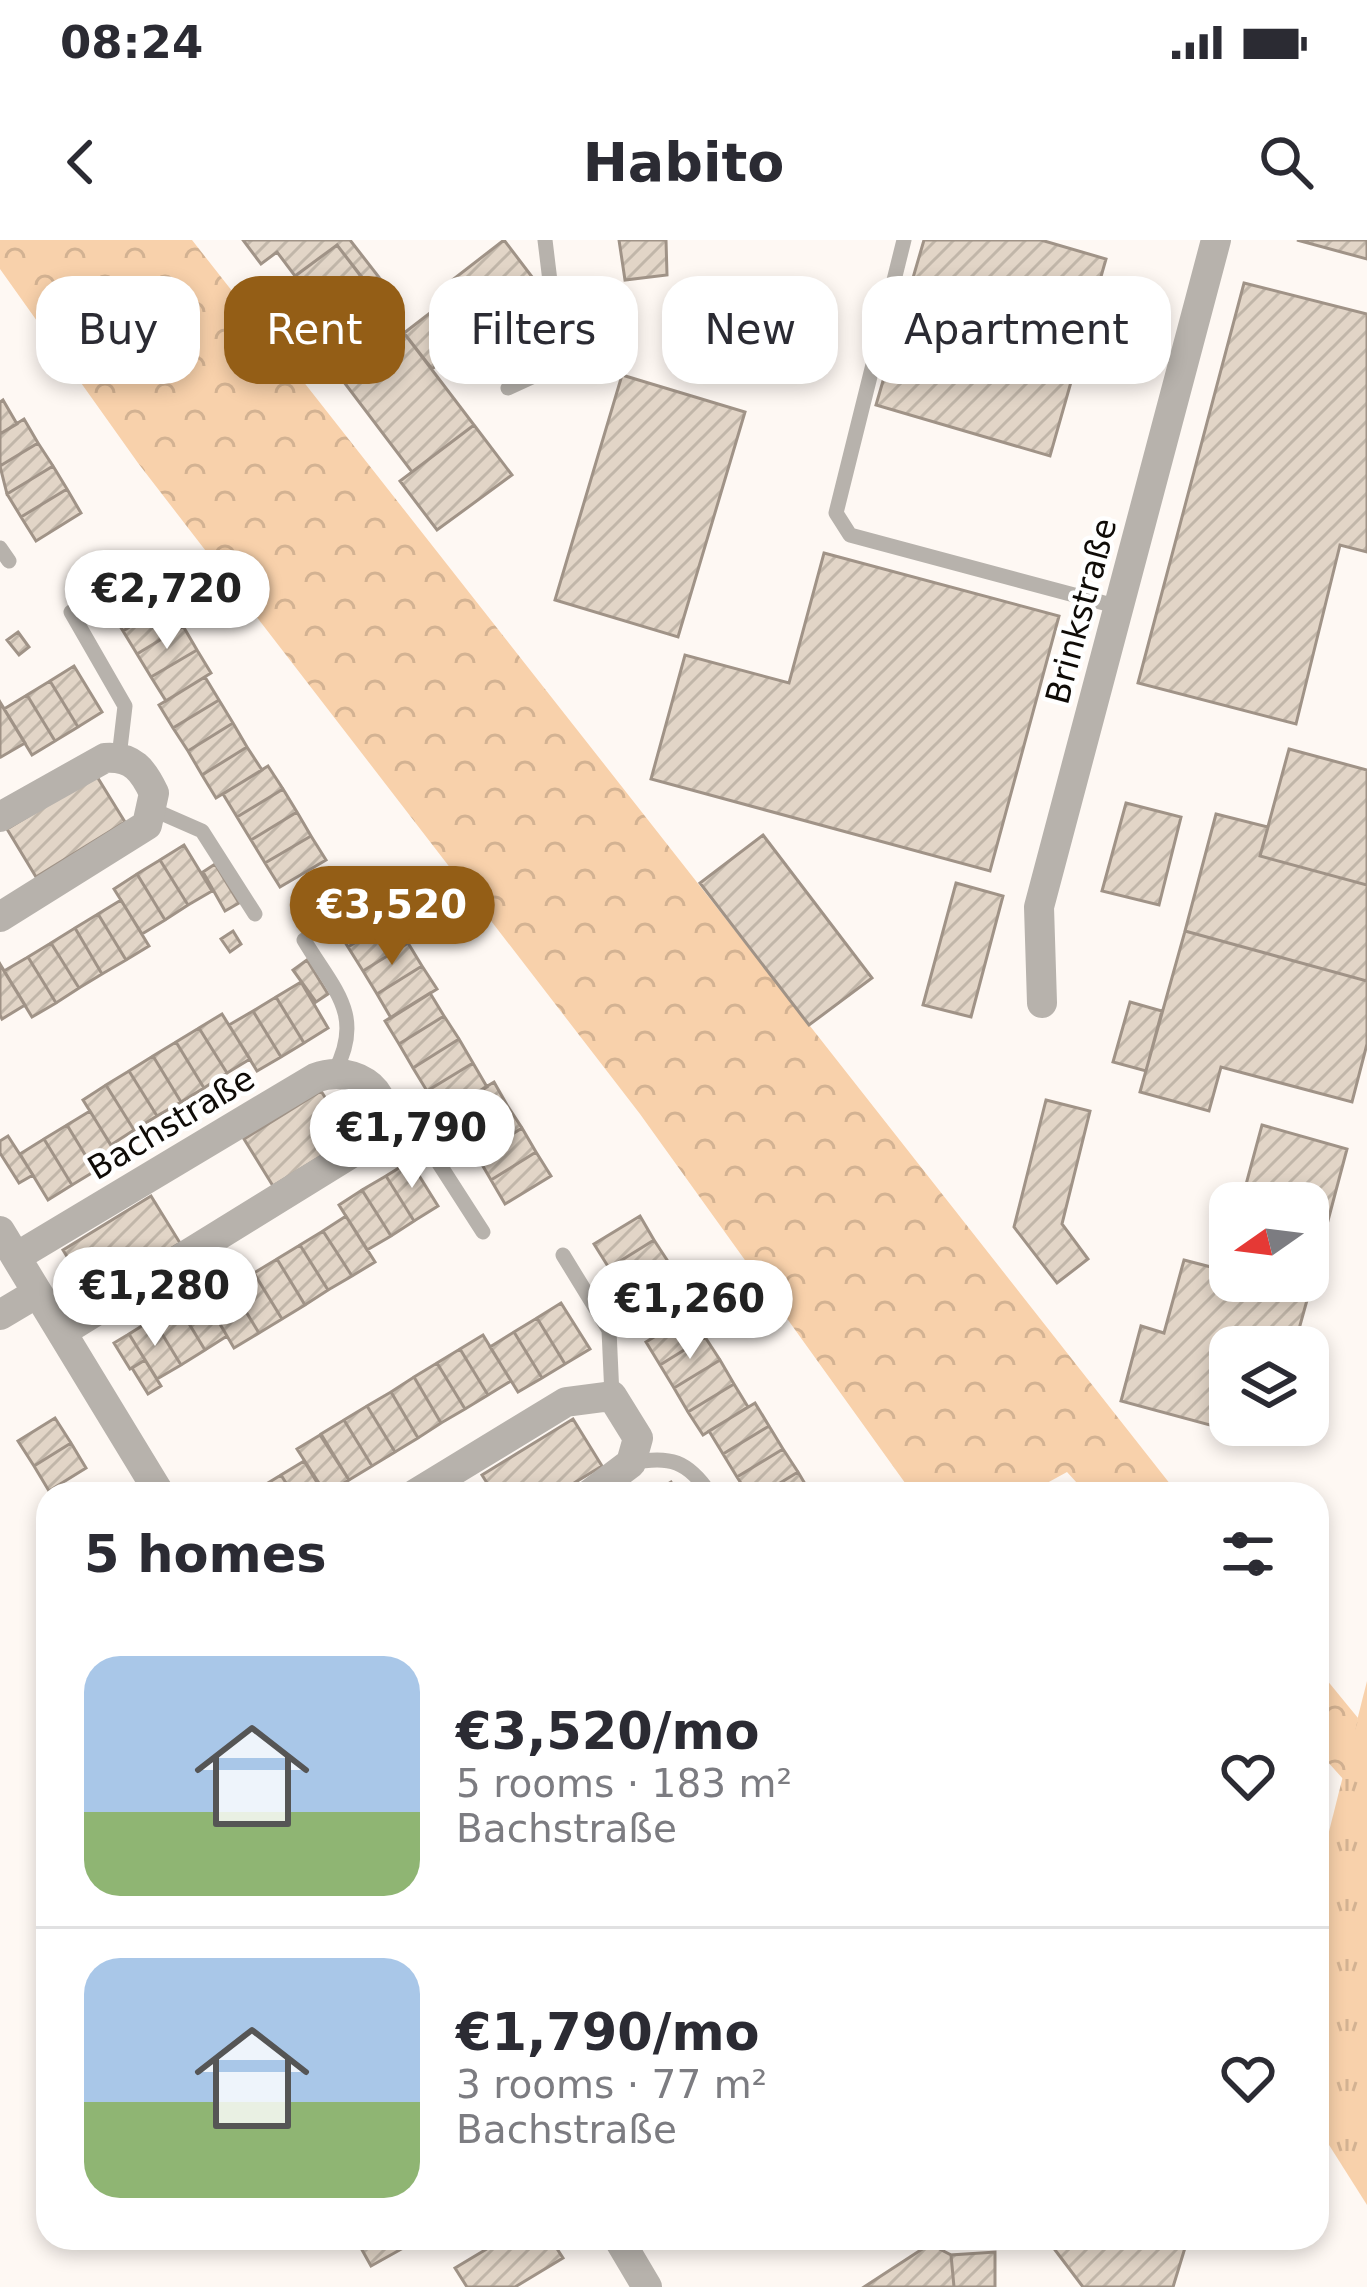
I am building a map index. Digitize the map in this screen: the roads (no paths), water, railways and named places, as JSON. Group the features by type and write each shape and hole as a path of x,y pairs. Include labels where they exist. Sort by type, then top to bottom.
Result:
{"street":[{"name":"Brinkstraße","path":"1042,1003 1039,907 1216,240"},
{"path":"0,818 90,762 119,757 140,767 154,794 154,810 134,835 0,917"},
{"path":"62,1332 358,1151 382,1127 380,1105 367,1082 335,1071"},
{"name":"Bachstraße","path":"153,1482 8,1244 335,1071"},
{"path":"0,1315 37,1293"},
{"path":"436,1482 566,1402 612,1396 638,1438 631,1463 606,1482"},
{"path":"625,2250 647,2287"}],"lane":[{"path":"508,388 545,371 556,339 544,240"},
{"path":"904,240 836,513 850,535 1120,607"},
{"path":"71,612 125,706 119,757"},
{"path":"154,810 202,831 255,914"},
{"path":"304,940 350,1016 348,1045 335,1071"},
{"path":"382,1127 429,1148 483,1232"},
{"path":"563,1255 609,1330 612,1396"},
{"path":"631,1463 664,1456 694,1469 702,1482"}]}
